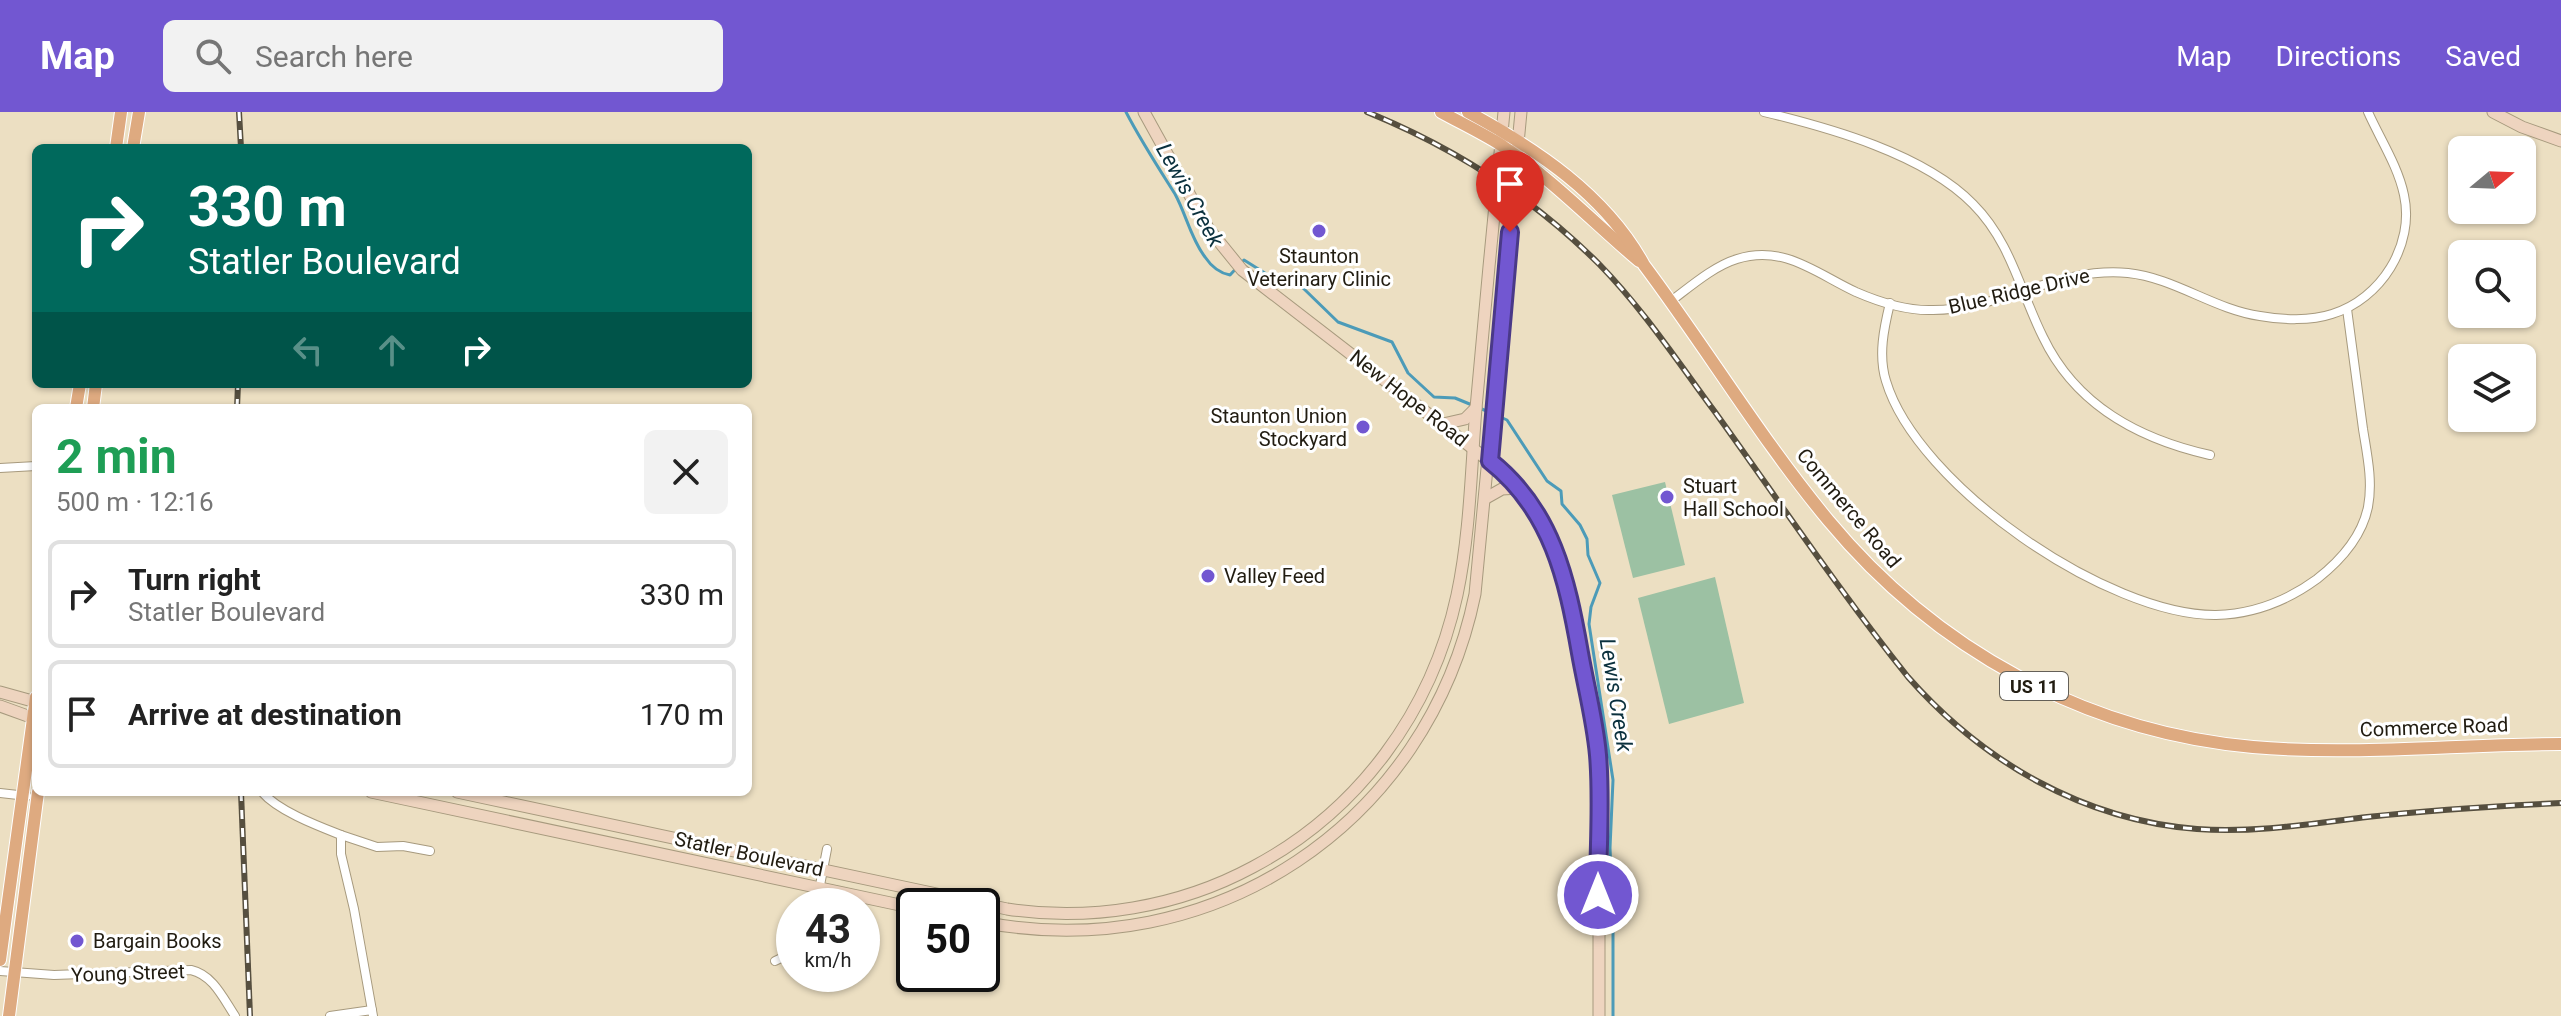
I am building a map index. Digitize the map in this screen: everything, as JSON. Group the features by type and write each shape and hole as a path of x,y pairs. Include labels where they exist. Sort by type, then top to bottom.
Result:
{"main road":[{"path":"117,144 121,112"},
{"path":"134,144 139,112"},
{"name":"New Hope Road","path":"1144,112 1208,228 1239,267 1443,424 1473,442 1519,488 1547,530 1565,574 1597,746 1599,1016"},
{"name":"Commerce Road","path":"1441,112 1501,138 1519,141 1564,173 1617,224 1629,237 1644,265 1774,450 1856,553 1922,615 2020,680 2106,716 2183,737 2238,746 2325,750 2561,744"},
{"name":"Commerce Road","path":"1468,112 1644,265"},
{"name":"Statler Boulevard","path":"476,796 1007,909 1050,914 1142,906 1188,895 1246,871 1287,847 1331,814 1365,779 1398,736 1427,685 1444,642 1457,594 1504,112"},
{"path":"1000,925 1078,931 1124,927 1184,915 1215,904 1262,883 1312,852 1374,797 1401,764 1431,717 1450,677 1465,636 1475,594 1521,112"},
{"path":"2493,112 2522,127 2561,141"},
{"path":"1443,424 1470,416 1476,408"},
{"path":"1486,498 1502,489 1519,488"},
{"path":"0,692 32,699"},
{"path":"0,706 32,717"},
{"path":"0,960 32,731"},
{"path":"9,1016 38,796"},
{"name":"Statler Boulevard","path":"390,796 819,888"}],"street":[{"path":"1764,112 1807,122 1874,145 1957,189 1998,234 2009,253 2043,338 2058,363 2092,401 2111,416 2154,440 2210,455"},
{"name":"Blue Ridge Drive","path":"1671,301 1725,264 1738,258 1765,255 1805,264 1853,291 1890,303 1931,310 1962,308 1999,300 2069,277 2127,273 2163,280 2227,309 2261,317 2325,316 2347,309 2385,275 2401,246 2407,222 2405,195 2368,112"},
{"path":"1890,303 1885,326 1883,366 1892,397 1898,411 1925,447 1967,494 2034,547 2084,575 2115,590 2171,609 2214,615 2259,609 2293,595 2340,559 2361,527 2368,508 2369,473 2347,309"},
{"path":"0,468 32,466"},
{"path":"0,793 32,794"},
{"path":"266,796 276,805 309,823 341,835 377,847 403,846 430,851"},
{"path":"330,1016 372,1013 341,851 341,835"},
{"path":"819,888 827,849"},
{"name":"Young Street","path":"0,971 54,975 194,971 210,979 235,1016"}],"green space":[{"path":"1665,482 1685,565 1633,578 1612,495"},
{"path":"1715,577 1744,703 1669,724 1638,598"}],"waterway":[{"name":"Lewis Creek","path":"1126,112 1175,194 1200,250 1216,269 1230,275 1244,260 1268,275 1282,275 1303,288 1338,322 1392,342 1408,373 1434,397 1455,398 1489,412"},
{"name":"Lewis Creek","path":"1496,415 1507,420 1547,481 1561,491 1562,504 1580,525 1587,539 1588,555 1600,583 1591,607 1589,624 1613,780 1610,848 1613,1016"}],"railway":[{"path":"239,112 241,144"},
{"path":"1367,112 1430,141 1490,176 1547,217 1599,264 1660,336 1908,677 1937,708 1969,735 2038,782 2114,813 2155,823 2218,830 2282,827 2439,810 2561,803"},
{"path":"237,404 238,388"},
{"path":"241,796 250,1016"}],"place":[{"name":"Staunton Veterinary Clinic","path":"1319,231"},
{"name":"Staunton Union Stockyard","path":"1363,427"},
{"name":"Stuart Hall School","path":"1667,497"},
{"name":"Valley Feed","path":"1208,576"},
{"name":"Bargain Books","path":"77,941"}],"route":[{"path":"1510,232 1490,461 1519,488 1539,515 1553,542 1567,584 1598,755 1598,895"}]}
